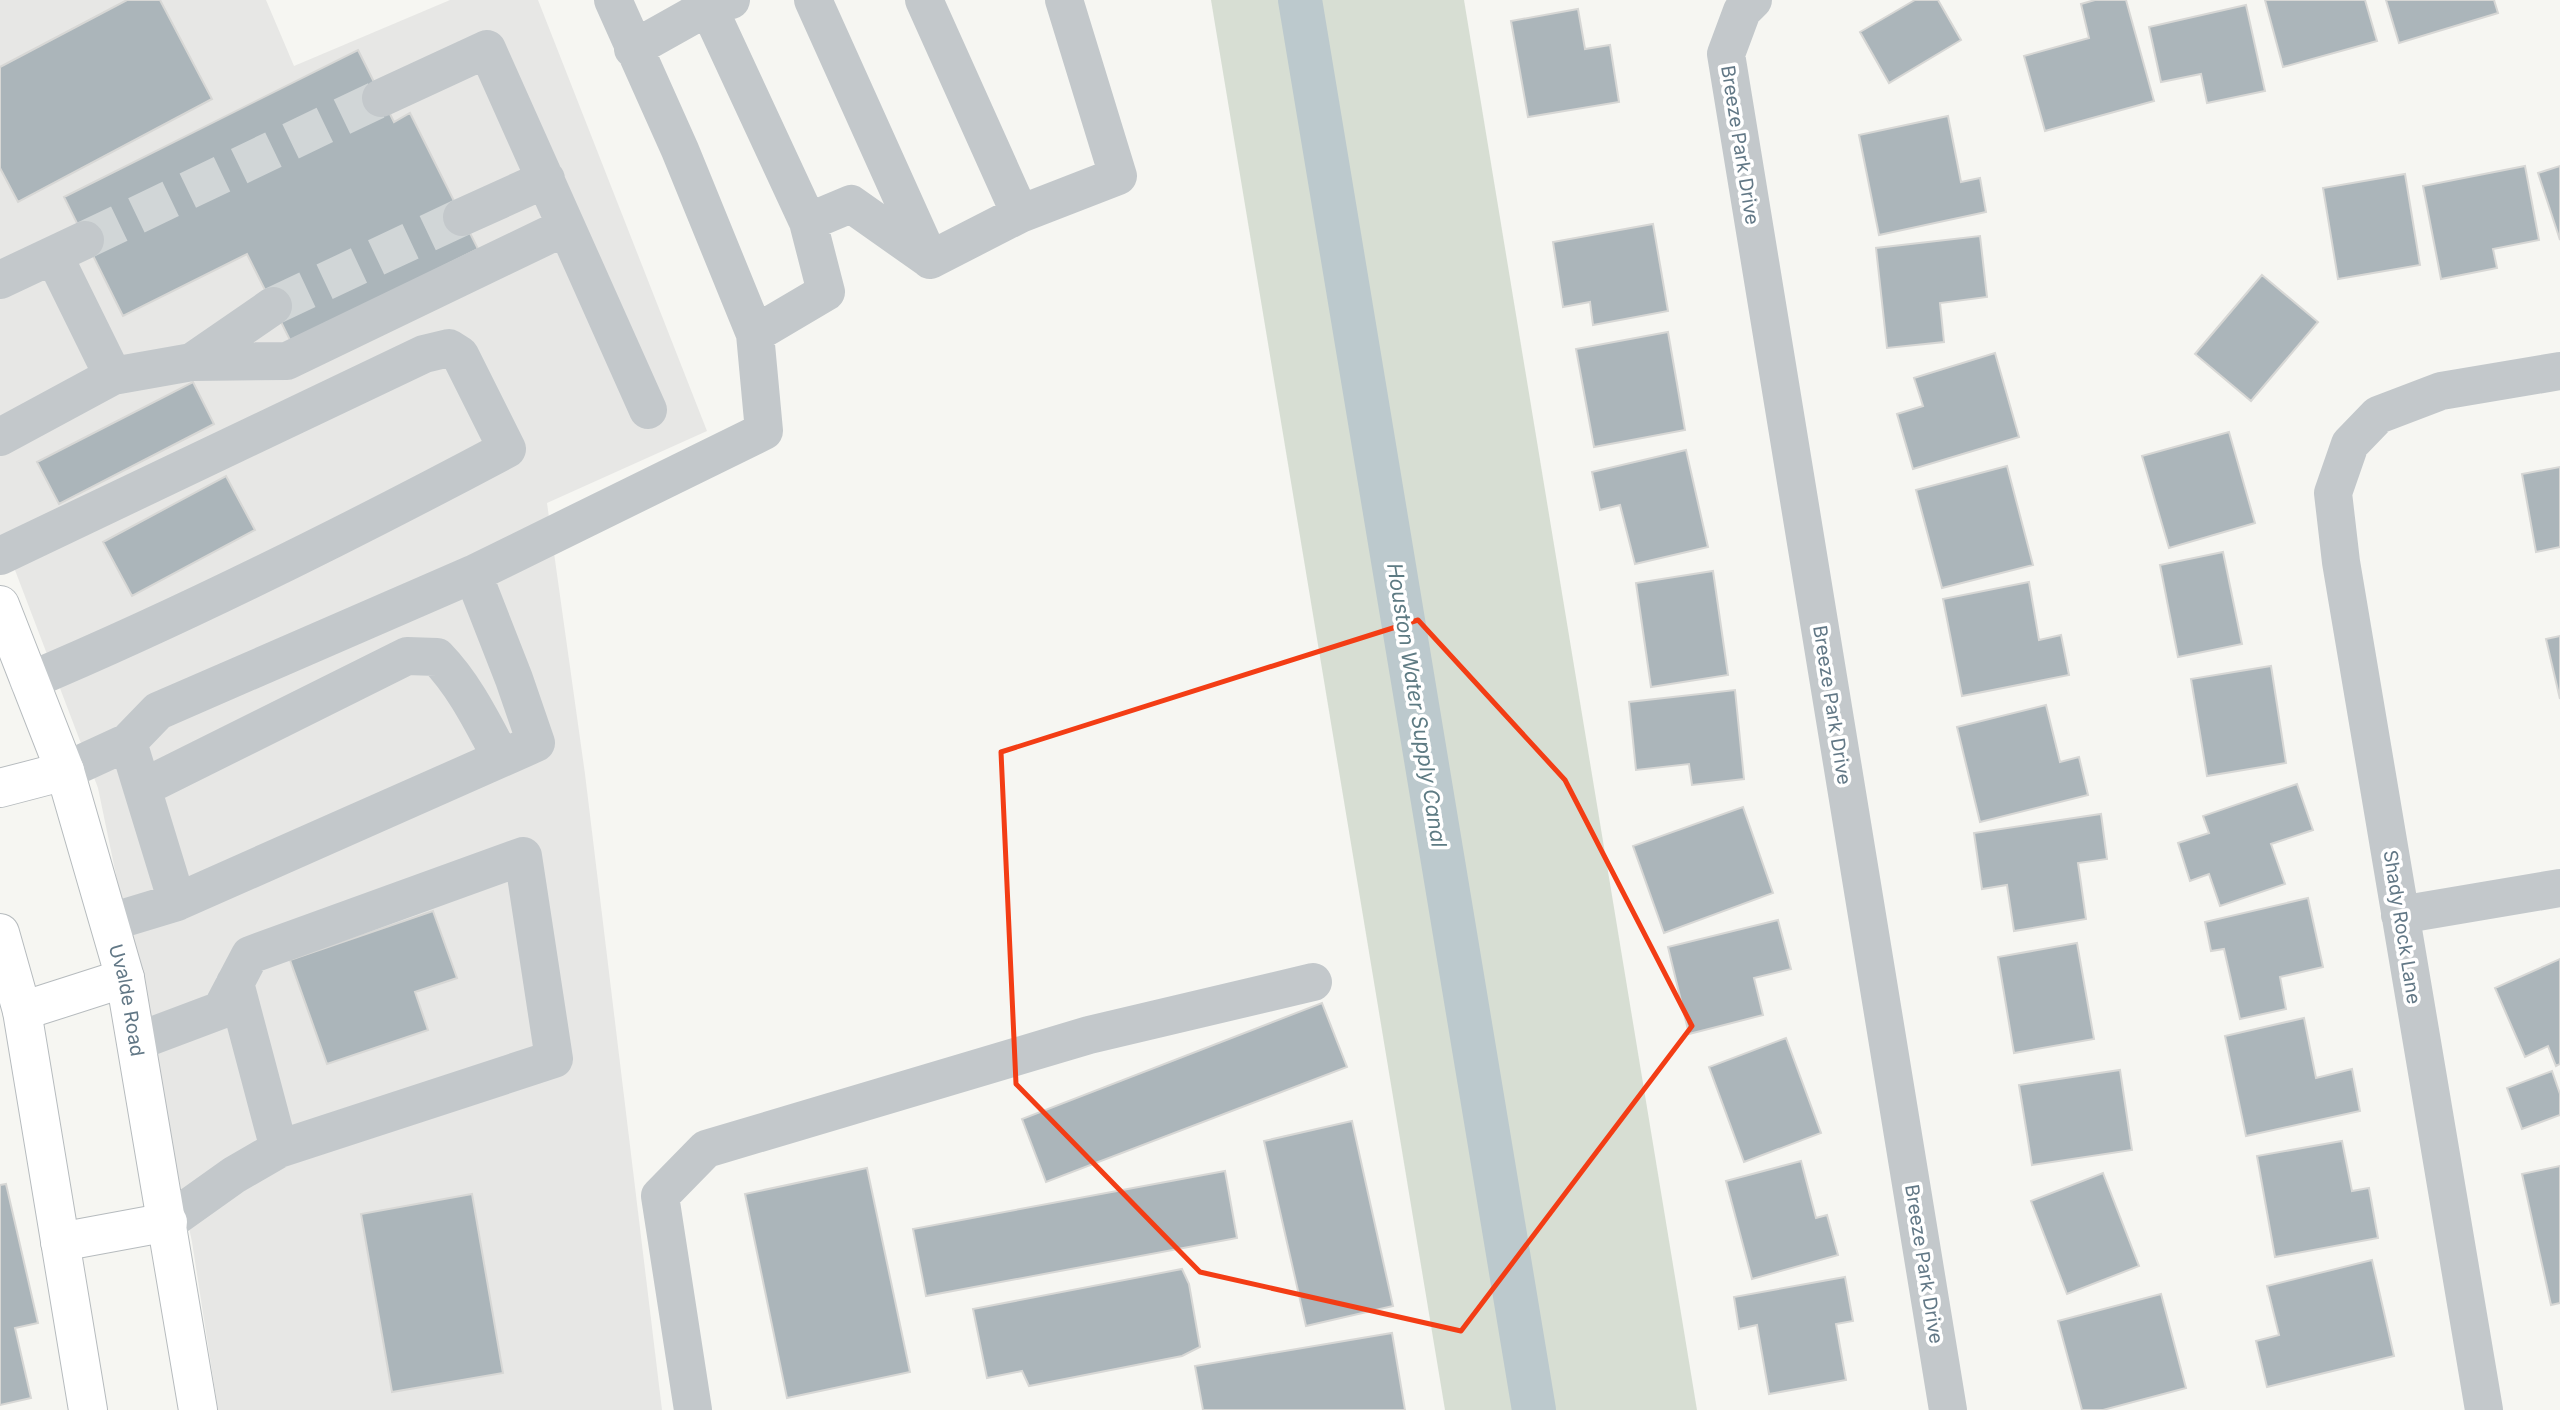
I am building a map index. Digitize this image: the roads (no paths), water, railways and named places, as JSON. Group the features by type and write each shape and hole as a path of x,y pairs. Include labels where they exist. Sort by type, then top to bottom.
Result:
{"main road":[{"name":"Uvalde Road","path":"0,605 65,771 111,922 125,978 198,1410"},
{"path":"0,788 65,771"},
{"path":"0,933 11,1016 60,1242 88,1410"},
{"path":"11,1016 125,978"},
{"path":"60,1242 167,1223"}],"street":[{"path":"65,771 128,742 158,710 472,574 764,431 755,334 680,150 633,50 613,0"},
{"path":"813,0 930,260"},
{"path":"924,0 1020,214"},
{"path":"930,260 1020,214 1118,176 1064,0"},
{"path":"633,50 715,2 808,222 826,292 755,334"},
{"name":"Breeze Park Drive","path":"1751,2 1742,11 1726,54 1948,1410"},
{"path":"382,98 486,49 648,410"},
{"path":"462,217 546,180"},
{"path":"808,222 852,204 930,260"},
{"path":"0,437 113,376 192,362 287,361 565,227"},
{"path":"0,279 70,248 113,376"},
{"path":"192,362 273,306"},
{"path":"0,556 424,354 449,348 460,355 507,449 374,519 111,646 29,681"},
{"name":"Shady Rock Lane","path":"2484,1410 2341,562 2333,493 2350,444 2378,415 2441,391 2560,371"},
{"path":"111,922 177,902 536,743 472,574"},
{"path":"142,788 407,656 436,657 451,671 473,703 501,757"},
{"path":"128,742 177,902"},
{"path":"136,1042 221,1010 250,955 523,856 554,1059 279,1149 234,1175 167,1223"},
{"path":"2400,915 2560,888"},
{"path":"693,1410 660,1196 706,1149 1090,1035 1313,982"},
{"path":"235,983 279,1149"}],"waterway":[{"name":"Houston Water Supply Canal","path":"1300,0 1534,1410"}],"tunnel":[{"path":"85,240 381,98"},
{"path":"273,306 462,217"}]}
